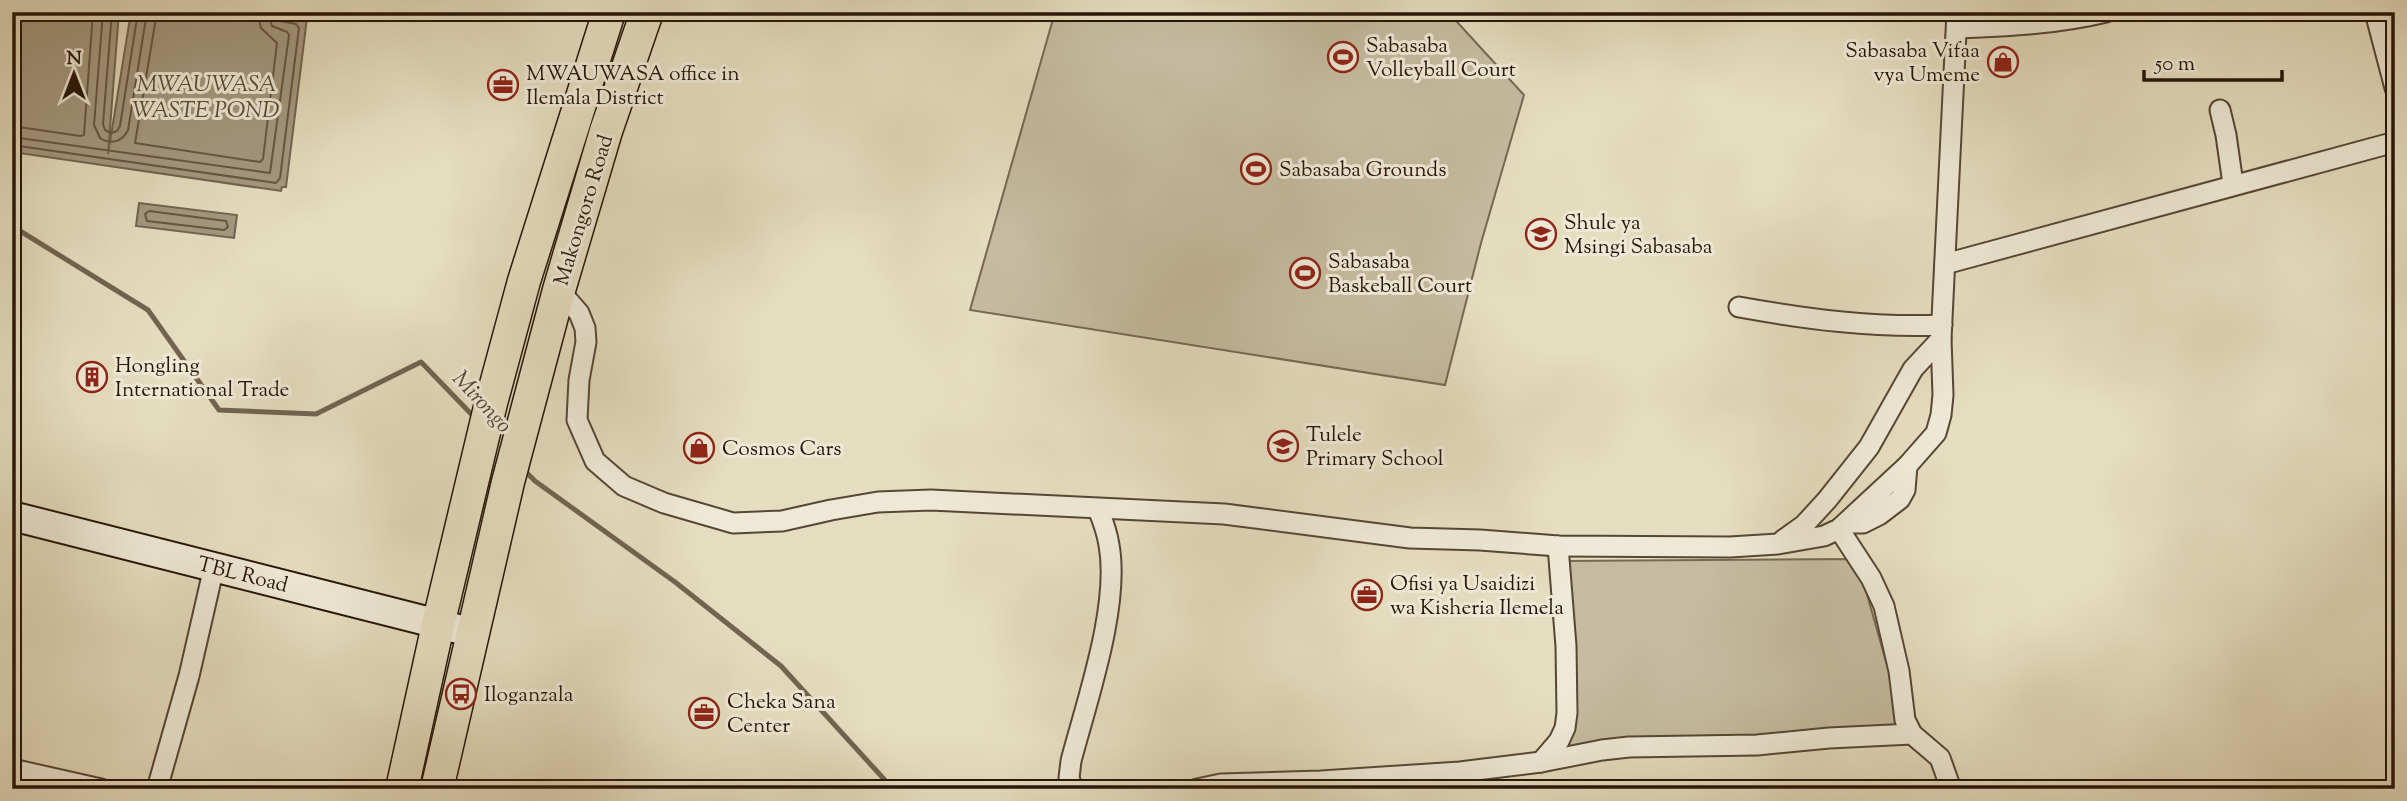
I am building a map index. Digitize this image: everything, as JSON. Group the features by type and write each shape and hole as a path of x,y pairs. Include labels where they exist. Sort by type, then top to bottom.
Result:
{"main road":[{"name":"Makongoro Road","path":"438,625 491,403 524,281 609,12"},
{"name":"Makongoro Road","path":"474,633 508,482 559,290 606,131 648,12"},
{"path":"402,789 438,625"},
{"path":"437,789 474,633"}],"street":[{"path":"559,290 579,313 585,328 586,342 579,380 577,420 595,461 624,486 664,503 733,523 782,522 878,502 931,500 1224,514 1410,538 1558,546 1730,547 1777,544 1824,536 1843,526 1907,466 1936,433 1941,415 1941,332 1957,20 2052,22 2106,12"},
{"path":"2375,12 2395,88"},
{"path":"2220,110 2233,184"},
{"path":"1945,264 2395,142"},
{"path":"1739,307 1851,324 1911,326 1941,332"},
{"path":"1777,544 1804,526 1869,447 1913,369 1941,332"},
{"path":"1073,789 1069,778 1071,761 1109,604 1110,547 1098,509"},
{"name":"TBL Road","path":"12,516 474,633"},
{"path":"1843,526 1884,606 1899,671 1905,720 1912,734 1940,758 1951,789"},
{"path":"1541,762 1559,741 1565,728 1567,713 1566,646 1558,546"},
{"path":"158,789 192,664 214,567"},
{"path":"1197,789 1221,784 1461,772 1629,747 1757,745 1912,734"},
{"path":"12,769 101,789"}],"shaded area":[{"name":"Sabasaba Grounds","path":"1055,12 1448,12 1524,95 1481,243 1445,385 970,310"},
{"path":"1857,559 1907,736 1565,750 1558,561"}],"water":[{"name":"MWAUWASA WASTE POND","path":"12,12 119,12 108,154 131,12 257,12 307,18 286,187 282,187 281,191 12,152"},
{"path":"139,203 237,215 234,238 136,226"}],"waterway":[{"name":"Mirongo","path":"12,226 148,310 219,410 316,414 421,362 476,419"},
{"name":"Mirongo","path":"523,469 535,481 675,582 781,666 893,789"}],"place":[{"name":"Sabasaba Volleyball Court","path":"1343,57"},
{"name":"Sabasaba Vifaa vya Umeme","path":"2003,62"},
{"name":"MWAUWASA office in Ilemala District","path":"503,85"},
{"name":"Sabasaba Grounds","path":"1256,169"},
{"name":"Shule ya Msingi Sabasaba","path":"1541,234"},
{"name":"Sabasaba Baskeball Court","path":"1305,273"},
{"name":"Hongling International Trade","path":"92,377"},
{"name":"Tulele Primary School","path":"1283,446"},
{"name":"Cosmos Cars","path":"699,448"},
{"name":"Ofisi ya Usaidizi wa Kisheria Ilemela","path":"1367,595"},
{"name":"Iloganzala","path":"461,694"},
{"name":"Cheka Sana Center","path":"704,713"}]}
